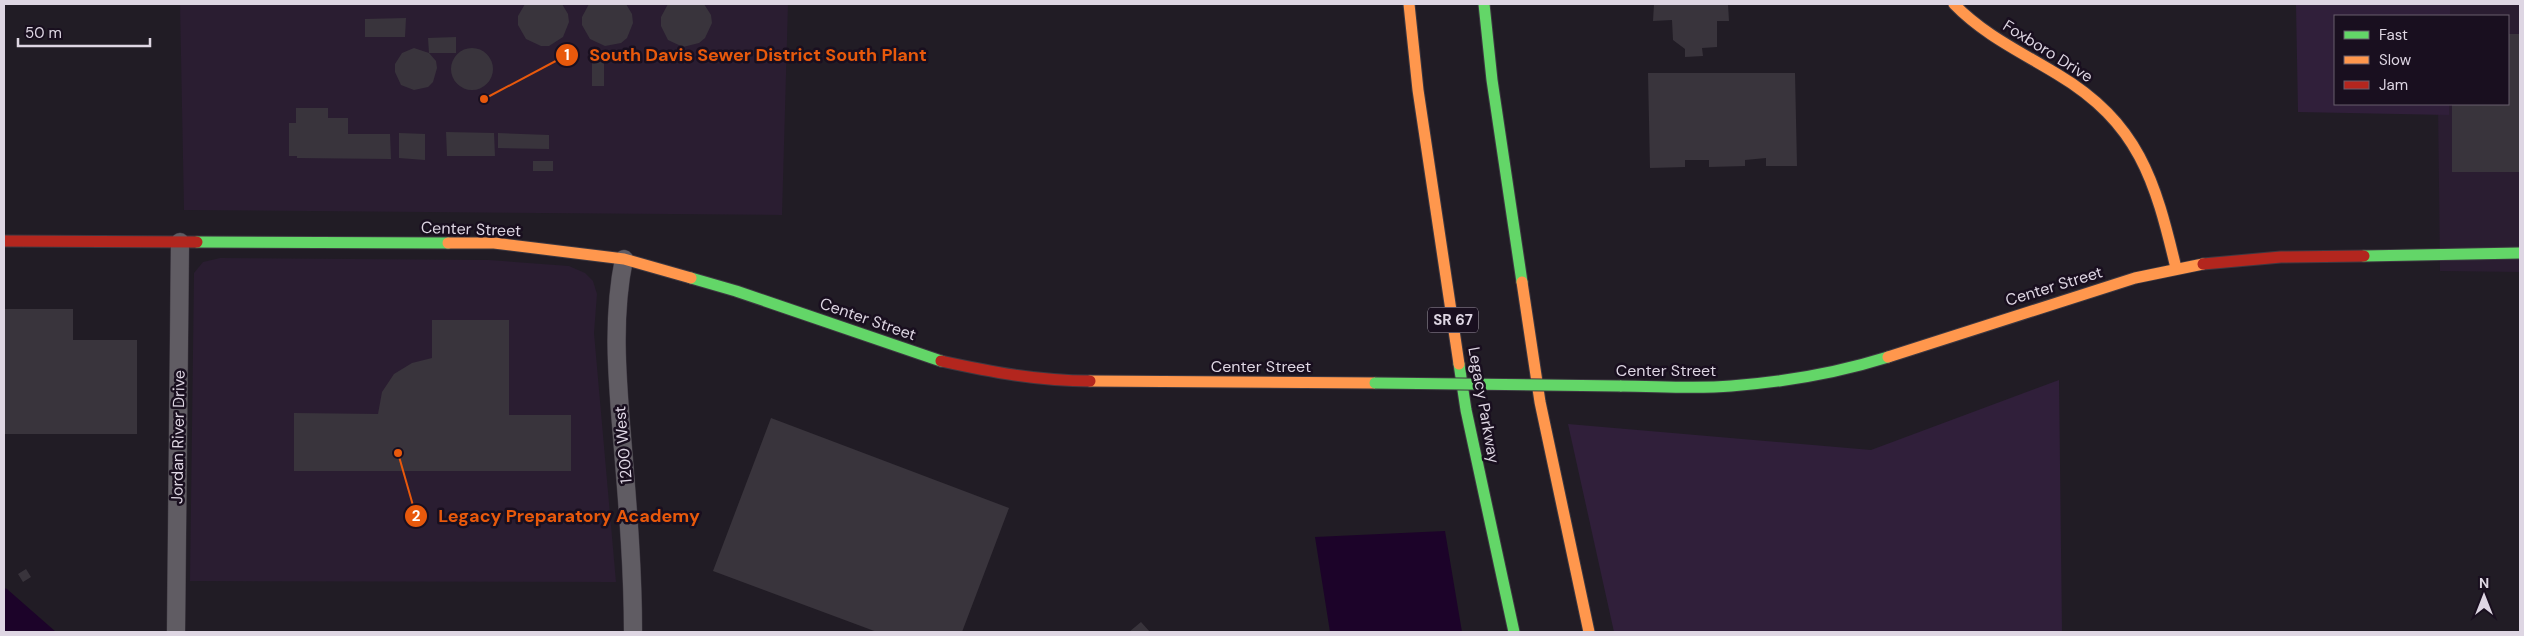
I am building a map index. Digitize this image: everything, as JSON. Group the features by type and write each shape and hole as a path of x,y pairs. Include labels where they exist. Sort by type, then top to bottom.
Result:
{"main road":[{"name":"Legacy Parkway","path":"1409,4 1418,90 1466,410 1514,632"},
{"path":"1484,4 1492,80 1540,402 1588,632"},
{"name":"Foxboro Drive","path":"1954,4 1992,36 2082,89 2114,118 2129,136 2155,186 2176,268"},
{"name":"Center Street","path":"4,241 494,243 624,259 736,292 940,361 999,374 1066,381 1620,386 1738,385 1775,382 1828,373 1862,365 2088,292 2176,268 2220,261 2281,257 2520,253"}],"street":[{"name":"Jordan River Drive","path":"176,632 180,242"},
{"name":"1200 West","path":"624,259 617,305 616,343 631,545 633,632"}],"shaded area":[{"path":"180,4 788,4 782,215 184,210"},
{"path":"2296,4 2450,4 2450,15 2334,15 2334,105 2449,105 2449,115 2298,112"},
{"path":"2438,4 2520,4 2520,272 2440,271 2438,105 2509,105 2509,15 2438,15"},
{"path":"220,258 489,260 569,266 585,273 593,281 597,294 594,333 616,582 190,581 194,273 203,262"},
{"path":"2059,380 2062,632 1614,632 1568,424 1871,450"},
{"path":"1445,531 1462,632 1330,632 1315,537"},
{"path":"4,588 7,589 56,632 4,632"}],"building":[{"path":"525,4 562,4 568,14 569,22 563,37 549,46 541,46 526,39 518,25 518,16"},
{"path":"589,4 626,4 632,14 633,23 627,38 621,43 605,46 590,39 582,25 582,17"},
{"path":"668,4 704,4 711,15 712,23 705,38 699,43 683,47 668,40 661,26 661,17"},
{"path":"1654,4 1728,4 1729,21 1717,21 1717,47 1702,48 1703,56 1685,57 1685,49 1673,40 1672,20 1653,21"},
{"path":"406,18 405,37 365,37 365,19"},
{"path":"2509,34 2520,34 2520,172 2452,172 2452,105 2509,105"},
{"path":"456,37 456,53 429,53 428,38"},
{"path":"414,48 429,53 436,61 437,68 433,82 428,87 414,90 401,85 395,72 395,64 402,53"},
{"path":"468,48 476,48 487,54 493,69 487,84 476,90 468,90 457,84 451,73 451,65 457,54"},
{"path":"592,61 604,61 604,86 592,86"},
{"path":"1648,73 1795,73 1797,166 1766,166 1766,158 1745,160 1745,166 1709,167 1709,160 1685,160 1685,167 1650,168"},
{"path":"296,108 328,108 328,118 348,118 348,134 390,134 391,159 297,158 297,156 289,156 289,123 296,123"},
{"path":"446,132 494,133 495,156 447,156"},
{"path":"399,133 425,134 425,160 399,158"},
{"path":"498,133 549,135 549,149 498,148"},
{"path":"533,161 553,161 553,171 533,171"},
{"path":"4,309 73,309 73,340 137,340 137,434 4,434"},
{"path":"432,320 509,320 509,415 571,415 571,471 294,471 294,413 378,414 382,392 394,374 412,363 432,358"},
{"path":"771,418 1009,508 962,632 877,632 713,571"},
{"path":"26,569 31,577 23,582 18,574"},
{"path":"1141,622 1150,632 1129,632"}],"traffic: fast":[{"path":"1484,4 1492,80 1522,282"},
{"path":"197,242 448,243"},
{"path":"2364,256 2520,253"},
{"path":"691,278 736,291 941,361"},
{"path":"1620,386 1703,387 1751,384 1830,372 1888,357"},
{"path":"1459,364 1466,410 1514,632"},
{"path":"1375,383 1620,386"}],"traffic: slow":[{"path":"1409,4 1418,90 1459,364"},
{"path":"1954,4 1990,34 2085,93 2107,113 2125,134 2139,156 2151,181 2176,268"},
{"path":"448,243 494,243 624,259 691,278"},
{"path":"1888,357 2135,278 2203,264"},
{"path":"1522,282 1540,402 1589,632"},
{"path":"1090,381 1375,383"}],"traffic: jam":[{"path":"4,241 197,242"},
{"path":"2203,264 2281,257 2364,256"},
{"path":"941,361 1015,375 1071,381 1090,381"}],"place":[{"name":"South Davis Sewer District South Plant","path":"484,99"},
{"name":"Legacy Preparatory Academy","path":"398,453"}]}
